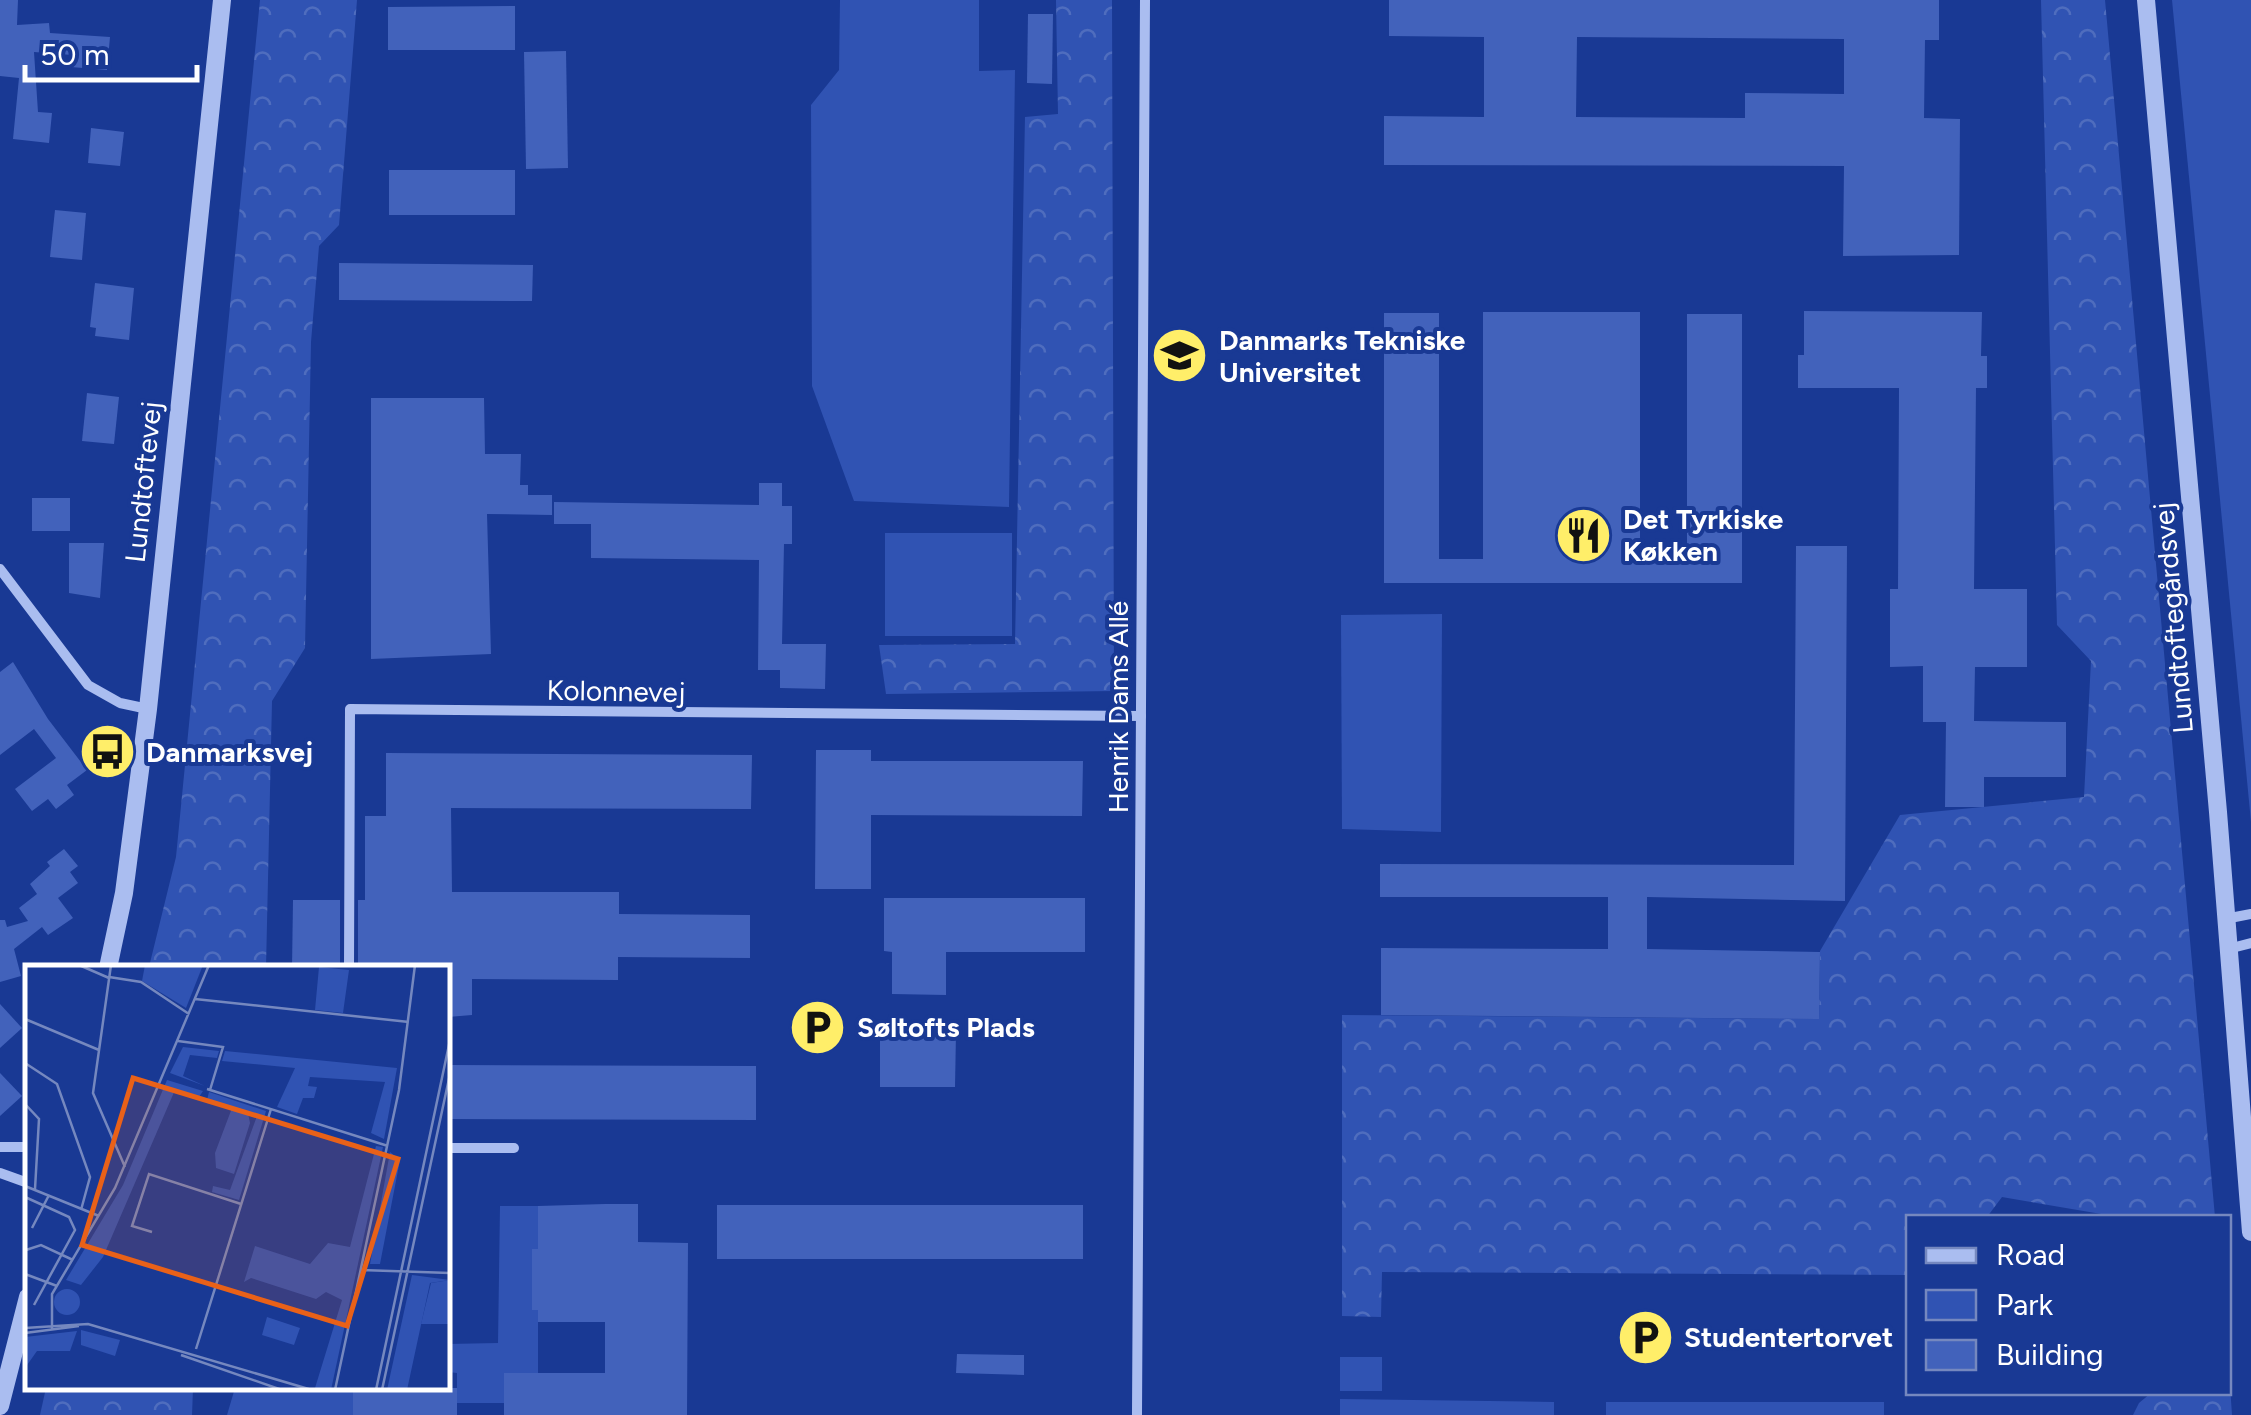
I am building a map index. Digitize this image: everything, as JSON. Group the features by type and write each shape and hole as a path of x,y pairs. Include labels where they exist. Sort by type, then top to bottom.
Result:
{"street":[{"name":"Lundtoftevej","path":"109,965 124,894 148,709 222,0"},
{"name":"Henrik Dams Allé","path":"1138,1415 1144,0"},
{"name":"Lundtoftegårdsvej","path":"2146,0 2251,1232"},
{"path":"0,568 88,684 120,703 148,709"},
{"name":"Kolonnevej","path":"348,965 350,709 1141,716"},
{"path":"2226,919 2251,914"},
{"path":"2228,949 2251,943"},
{"path":"450,1148 514,1148"},
{"path":"0,1172 25,1182"},
{"path":"0,1406 25,1309"}],"green space":[{"path":"260,0 357,0 339,225 319,246 311,342 305,648 272,701 266,965 149,965 176,857"},
{"path":"840,0 979,0 979,71 1015,70 1009,507 854,501 812,386 811,105 839,70"},
{"path":"1056,0 1112,0 1114,691 886,694 879,645 1015,644 1025,117 1058,114"},
{"path":"2041,0 2105,0 2215,1215 2107,1215 2002,1197 1988,1215 1906,1215 1906,1275 1382,1272 1381,1317 1342,1316 1342,1015 1819,1019 1820,951 1900,815 2084,797 2091,661 2057,625"},
{"path":"2172,0 2251,0 2251,822"},
{"path":"885,533 1012,533 1012,636 885,636"},
{"path":"1442,614 1441,832 1342,829 1341,615"},
{"path":"500,1206 538,1206 538,1249 532,1250 532,1268 538,1269 538,1373 504,1373 504,1403 457,1403 457,1373 450,1372 450,1344 498,1343"},
{"path":"1340,1357 1382,1357 1382,1391 1340,1391"},
{"path":"46,1390 193,1390 192,1415 40,1415"},
{"path":"234,1390 353,1390 353,1415 227,1415"},
{"path":"2149,1395 2231,1395 2232,1415 2133,1415"},
{"path":"1340,1399 1554,1402 1554,1415 1340,1415"},
{"path":"1606,1402 1884,1402 1884,1415 1606,1415"}],"building":[{"path":"0,0 18,0 17,25 49,23 50,33 110,37 107,70 71,67 72,55 34,52 38,112 52,113 49,143 13,139 19,78 0,76"},
{"path":"1389,0 1939,0 1939,40 1925,40 1924,118 1960,119 1959,255 1843,256 1844,166 1384,165 1384,116 1484,117 1484,37 1389,36","holes":["1577,37 1844,39 1844,94 1745,93 1745,118 1576,117"]},
{"path":"515,6 515,50 388,50 388,7"},
{"path":"1028,14 1053,14 1052,84 1027,83"},
{"path":"566,51 568,168 526,169 524,52"},
{"path":"91,128 124,132 120,166 88,163"},
{"path":"389,170 515,170 515,215 389,215"},
{"path":"55,210 86,213 82,260 50,257"},
{"path":"339,263 533,265 532,301 339,300"},
{"path":"95,283 134,288 129,340 95,336 96,328 90,327"},
{"path":"1804,311 1982,312 1981,356 1987,356 1987,388 1976,388 1974,589 2027,589 2027,667 1975,667 1974,721 2066,722 2066,777 1984,777 1984,807 1945,807 1946,722 1923,722 1923,666 1890,667 1890,589 1898,589 1899,388 1798,388 1798,355 1804,355"},
{"path":"1483,312 1640,312 1640,561 1687,561 1687,314 1742,314 1742,583 1384,583 1384,313 1439,313 1439,559 1483,559"},
{"path":"87,393 119,397 114,444 82,441"},
{"path":"371,398 484,398 485,454 521,454 520,485 528,485 528,495 552,495 552,515 487,514 491,654 371,659"},
{"path":"759,483 782,483 782,506 792,506 792,544 784,544 782,644 826,644 825,689 780,688 780,670 758,670 759,560 591,558 591,524 554,524 554,502 759,505"},
{"path":"32,498 70,498 70,531 32,531"},
{"path":"69,543 104,543 100,598 69,593"},
{"path":"1796,546 1847,546 1845,901 1647,897 1647,949 1820,952 1819,1019 1381,1015 1381,948 1608,949 1608,897 1380,897 1380,864 1794,865"},
{"path":"13,662 48,719 87,770 67,785 74,795 56,809 48,799 32,811 15,789 56,758 34,729 0,755 0,672"},
{"path":"816,750 871,750 871,761 1083,761 1082,816 871,815 871,889 815,889"},
{"path":"386,753 752,755 751,809 451,808 452,892 619,892 619,914 750,915 750,958 618,957 618,980 472,979 472,1015 450,1017 450,965 358,965 358,900 365,900 365,816 386,816"},
{"path":"64,849 78,866 70,872 78,883 58,898 73,918 48,935 42,927 14,949 21,976 0,982 0,920 5,920 7,927 28,921 19,908 37,894 30,884 50,866 47,862"},
{"path":"884,898 1085,898 1085,952 946,952 946,995 892,994 892,952 884,951"},
{"path":"293,900 340,900 340,965 292,965"},
{"path":"0,1004 22,1028 0,1048"},
{"path":"880,1033 956,1033 955,1087 880,1087"},
{"path":"450,1065 756,1066 756,1120 450,1119"},
{"path":"0,1073 22,1096 0,1116"},
{"path":"638,1204 638,1242 688,1243 687,1415 504,1415 504,1373 605,1373 605,1322 538,1322 538,1310 532,1310 532,1249 538,1249 538,1206"},
{"path":"717,1205 1083,1205 1083,1259 717,1259"},
{"path":"957,1354 1024,1355 1024,1375 956,1373"},
{"path":"457,1388 457,1415 353,1415 353,1390"}],"place":[{"name":"Danmarks Tekniske Universitet","path":"1180,356"},
{"name":"Det Tyrkiske Køkken","path":"1584,535"},
{"name":"Danmarksvej","path":"107,752"},
{"name":"Søltofts Plads","path":"818,1027"},
{"name":"Studentertorvet","path":"1645,1337"}]}
